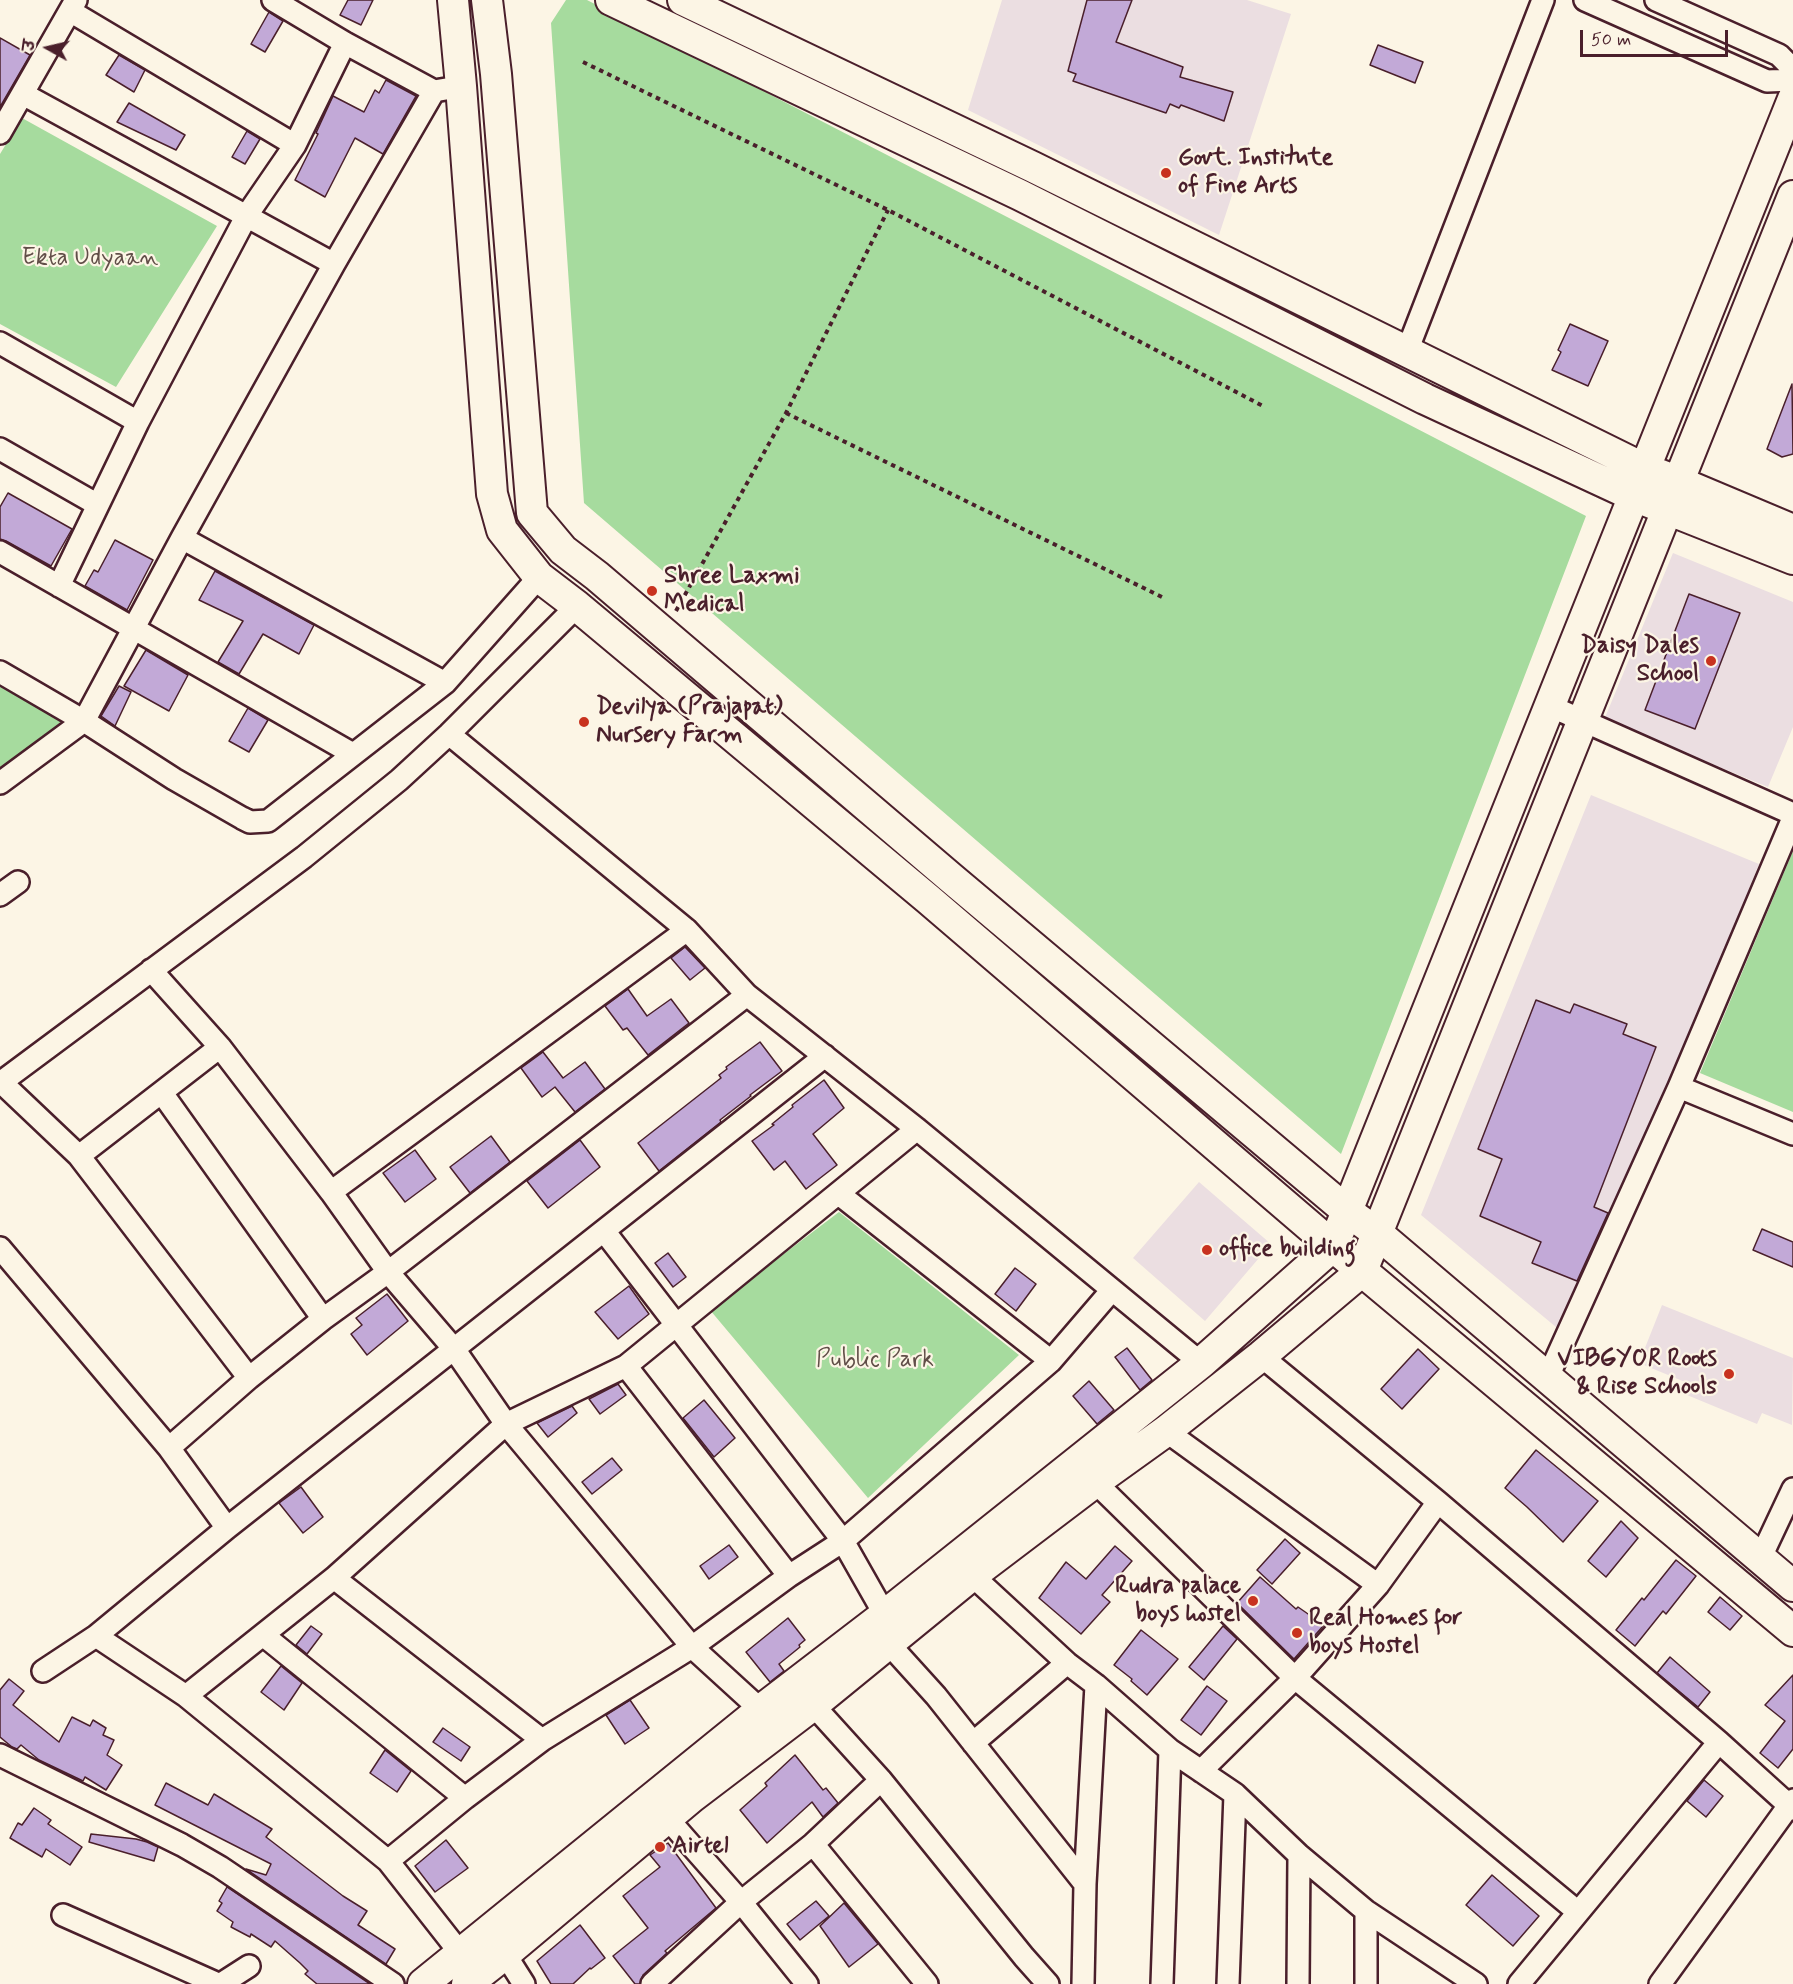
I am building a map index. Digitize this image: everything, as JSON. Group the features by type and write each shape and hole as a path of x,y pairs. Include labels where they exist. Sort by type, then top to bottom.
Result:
{"main road":[{"path":"453,0 448,88 492,494 502,530 539,577 577,606 928,899 1362,1271 1793,1631"},
{"path":"487,0 496,74 532,513 563,550 1347,1211 1377,1233 1793,1586"},
{"path":"611,0 1020,195 1425,399 1673,495 1793,530"},
{"path":"683,0 1033,167 1407,351 1639,482"},
{"path":"423,1984 761,1710 886,1629 963,1567 1201,1363 1333,1246 1793,99"},
{"path":"963,1567 1095,1482 1166,1431 1261,1356 1362,1271 1793,196"},
{"path":"1673,495 1793,559"},
{"path":"466,1984 667,1818 813,1705 886,1629"}],"street":[{"path":"0,783 84,721 182,538 334,264 448,88 345,43 273,0"},
{"path":"1407,351 1543,0"},
{"path":"1586,0 1767,81 1793,80"},
{"path":"1656,0 1779,54 1793,69"},
{"path":"0,133 73,5 295,145"},
{"path":"59,586 138,422 247,215 295,145 345,43"},
{"path":"23,94 334,264"},
{"path":"0,344 138,422"},
{"path":"0,449 98,505"},
{"path":"182,538 445,683"},
{"path":"0,552 353,754"},
{"path":"0,672 84,721 174,779 250,822 268,821 445,683 539,577"},
{"path":"249,1378 79,1156 0,1082 304,857 399,780 449,734 577,606"},
{"path":"1547,1379 1679,1087 1793,816 1550,706"},
{"path":"449,734 687,930 747,995 917,1129 1201,1363"},
{"path":"0,895 18,882"},
{"path":"331,1192 687,930"},
{"path":"151,970 220,1047 331,1192 388,1272 453,1349 506,1424 692,1647 761,1710"},
{"path":"169,1448 249,1378 323,1319 388,1272 747,995"},
{"path":"79,1156 220,1047"},
{"path":"43,1671 96,1636 228,1528 825,1056"},
{"path":"1679,1087 1793,1134"},
{"path":"162,1093 323,1319"},
{"path":"186,1696 334,1578 506,1424 626,1366 917,1129"},
{"path":"839,1194 1051,1361"},
{"path":"604,1232 843,1541 886,1629 936,1696 1085,1884"},
{"path":"0,1248 169,1448 228,1528"},
{"path":"387,1861 542,1740 692,1647 789,1576 843,1541 1051,1361 1112,1290"},
{"path":"1261,1356 1438,1502 1792,1805 1660,1984"},
{"path":"626,1366 789,1576"},
{"path":"1166,1431 1378,1585"},
{"path":"1095,1482 1295,1678 1578,1912"},
{"path":"1760,1559 1793,1490"},
{"path":"1200,1771 1295,1678 1378,1585 1438,1502"},
{"path":"963,1567 1067,1663 1096,1685 1170,1750 1235,1794 1299,1854 1366,1911 1476,1984"},
{"path":"334,1578 542,1740"},
{"path":"263,1635 465,1798"},
{"path":"96,1636 186,1696 387,1861 461,1954"},
{"path":"973,1743 1067,1663"},
{"path":"1083,1984 1085,1884 1096,1685"},
{"path":"813,1705 882,1780 1048,1984"},
{"path":"1519,1984 1719,1742"},
{"path":"1162,1984 1170,1750"},
{"path":"0,1755 220,1866 393,1984"},
{"path":"654,1983 741,1902 813,1844 882,1780"},
{"path":"1228,1984 1235,1794"},
{"path":"667,1818 741,1902 807,1984"},
{"path":"813,1844 927,1984"},
{"path":"1298,1984 1299,1854"},
{"path":"1366,1911 1366,1984"},
{"path":"63,1915 220,1984 249,1966"},
{"path":"505,1954 524,1984"}],"path":[{"path":"583,62 888,210 1263,406"},
{"path":"664,633 786,413 888,210"},
{"path":"786,413 1162,597"}],"shaded area":[{"name":"Govt. Institute of Fine Arts","path":"1002,0 1247,0 1291,14 1219,235 968,110"},
{"name":"Daisy Dales School","path":"1673,553 1793,602 1793,727 1768,787 1604,720"},
{"path":"1591,795 1759,864 1568,1337 1421,1215"},
{"path":"1199,1182 1271,1244 1205,1321 1133,1258"},
{"name":"VIBGYOR Roots & Rise Schools","path":"1662,1305 1793,1358 1792,1425 1762,1413 1757,1424 1687,1395 1690,1384 1639,1363"}],"green space":[{"path":"566,0 587,0 1586,516 1341,1154 584,503 551,23"},
{"name":"Ekta Udyaan","path":"22,118 217,226 116,387 0,324 0,154"},
{"path":"0,679 74,719 0,774"},
{"path":"1793,851 1793,1112 1700,1073"},
{"name":"Public Park","path":"839,1212 1019,1355 868,1498 710,1310"}],"building":[{"path":"348,0 373,0 361,25 340,15"},
{"path":"1087,0 1132,0 1116,42 1183,67 1180,77 1233,92 1224,121 1181,105 1179,108 1170,104 1166,113 1073,81 1076,74 1068,71"},
{"path":"269,12 283,21 265,52 251,44"},
{"path":"0,38 30,55 0,107"},
{"path":"1378,45 1423,62 1415,83 1370,65"},
{"path":"119,55 145,70 134,92 106,75"},
{"path":"386,80 416,96 383,154 355,138 325,197 295,180 318,134 316,133 333,96 364,112 375,90 379,93"},
{"path":"129,103 185,135 176,150 117,122"},
{"path":"247,131 260,139 245,164 232,157"},
{"path":"1570,324 1608,341 1588,386 1552,370 1561,352 1558,350"},
{"path":"1792,384 1793,454 1782,457 1767,449"},
{"path":"8,493 72,529 51,566 0,539 0,507"},
{"path":"115,540 153,560 127,610 85,586 94,570 98,572"},
{"path":"215,571 314,625 299,654 263,634 239,674 218,662 243,621 199,600"},
{"path":"1689,594 1740,613 1695,729 1645,710"},
{"path":"146,650 188,675 169,711 124,686"},
{"path":"119,686 131,692 115,726 101,716"},
{"path":"248,708 268,720 249,752 229,741"},
{"path":"685,947 705,968 690,980 671,958"},
{"path":"628,989 647,1016 671,999 689,1023 648,1055 627,1028 623,1030 605,1006"},
{"path":"1536,1000 1570,1013 1574,1004 1627,1024 1623,1034 1656,1047 1594,1207 1608,1213 1577,1281 1532,1263 1541,1242 1480,1216 1502,1159 1478,1149"},
{"path":"760,1042 782,1071 659,1171 638,1143 721,1078 719,1075 727,1069 726,1067"},
{"path":"543,1052 563,1078 585,1062 605,1089 575,1112 555,1087 542,1097 521,1068"},
{"path":"824,1080 844,1108 813,1134 837,1165 806,1189 785,1161 774,1170 752,1141 774,1125 772,1124 793,1107 792,1105"},
{"path":"491,1136 510,1162 470,1193 450,1167"},
{"path":"580,1140 600,1167 548,1208 527,1181"},
{"path":"415,1150 436,1179 405,1202 383,1173"},
{"path":"1762,1229 1793,1242 1793,1267 1753,1250"},
{"path":"668,1253 686,1277 673,1287 655,1263"},
{"path":"1015,1268 1036,1284 1016,1311 995,1294"},
{"path":"629,1286 649,1314 618,1339 595,1312"},
{"path":"387,1294 408,1321 367,1355 351,1334 362,1325 356,1318"},
{"path":"1127,1348 1152,1380 1140,1390 1115,1357"},
{"path":"1418,1349 1439,1369 1402,1409 1381,1389"},
{"path":"1089,1381 1114,1410 1097,1424 1073,1396"},
{"path":"618,1384 626,1395 600,1414 589,1399"},
{"path":"704,1400 735,1438 714,1457 683,1418"},
{"path":"572,1406 577,1413 548,1437 537,1423"},
{"path":"1536,1450 1598,1501 1563,1542 1505,1488"},
{"path":"612,1458 622,1470 592,1494 582,1482"},
{"path":"301,1487 323,1517 303,1533 279,1503"},
{"path":"1621,1521 1638,1538 1606,1577 1588,1561"},
{"path":"1285,1539 1300,1553 1272,1584 1257,1570"},
{"path":"729,1545 738,1557 709,1579 700,1566"},
{"path":"1115,1546 1132,1561 1102,1595 1110,1602 1081,1634 1039,1598 1066,1562 1086,1579"},
{"path":"1676,1560 1696,1576 1666,1614 1663,1611 1635,1646 1616,1630"},
{"path":"1260,1577 1296,1609 1298,1607 1324,1625 1294,1659 1237,1603"},
{"path":"1720,1597 1742,1616 1730,1630 1708,1612"},
{"path":"788,1618 805,1640 779,1664 784,1671 770,1682 746,1652"},
{"path":"311,1626 322,1634 307,1654 296,1645"},
{"path":"1223,1626 1237,1639 1204,1680 1189,1667"},
{"path":"1141,1630 1178,1659 1147,1695 1114,1665"},
{"path":"1670,1657 1710,1692 1698,1707 1657,1673"},
{"path":"281,1666 302,1683 284,1710 261,1692"},
{"path":"1793,1675 1793,1749 1778,1768 1760,1753 1785,1721 1765,1705"},
{"path":"9,1679 24,1691 13,1705 59,1742 72,1717 90,1726 93,1720 106,1728 103,1735 114,1740 107,1755 122,1765 106,1790 85,1777 83,1781 39,1760 21,1745 17,1749 12,1747 0,1737 0,1690"},
{"path":"1207,1686 1227,1701 1201,1735 1181,1720"},
{"path":"630,1700 649,1728 625,1744 606,1715"},
{"path":"443,1728 470,1747 461,1761 433,1742"},
{"path":"385,1750 411,1771 397,1792 370,1773"},
{"path":"795,1755 823,1790 826,1788 838,1803 823,1817 812,1802 767,1843 740,1810 767,1786 765,1783"},
{"path":"1704,1780 1723,1796 1706,1817 1687,1801"},
{"path":"166,1783 208,1805 214,1794 272,1829 266,1837 343,1896 367,1911 358,1925 395,1949 386,1964 246,1869 266,1875 271,1864 155,1805"},
{"path":"34,1808 51,1820 48,1824 82,1847 70,1865 46,1849 42,1857 10,1838 18,1823 22,1825"},
{"path":"91,1834 147,1842 158,1847 154,1861 89,1842"},
{"path":"446,1840 468,1868 435,1892 415,1866"},
{"path":"668,1843 716,1908 665,1951 667,1953 643,1975 640,1984 635,1984 613,1956 648,1928 623,1896 660,1867 650,1855"},
{"path":"1492,1875 1539,1916 1513,1946 1466,1905"},
{"path":"227,1887 370,1984 317,1984 305,1974 308,1971 275,1941 271,1947 251,1934 250,1937 231,1927 233,1922 217,1911 222,1903 219,1901"},
{"path":"816,1901 829,1916 800,1940 787,1924"},
{"path":"844,1903 878,1944 849,1967 820,1926"},
{"path":"580,1925 605,1958 573,1984 551,1984 537,1961"}],"place":[{"name":"Govt. Institute of Fine Arts","path":"1166,173"},
{"name":"Shree Laxmi Medical","path":"652,591"},
{"name":"Daisy Dales School","path":"1711,661"},
{"name":"Devilya (Prajapat) Nursery Farm","path":"584,722"},
{"name":"office building","path":"1207,1250"},
{"name":"VIBGYOR Roots & Rise Schools","path":"1729,1374"},
{"name":"Rudra palace boys hostel","path":"1253,1601"},
{"name":"Real Homes for boys Hostel","path":"1297,1633"},
{"name":"Airtel","path":"660,1847"}]}
